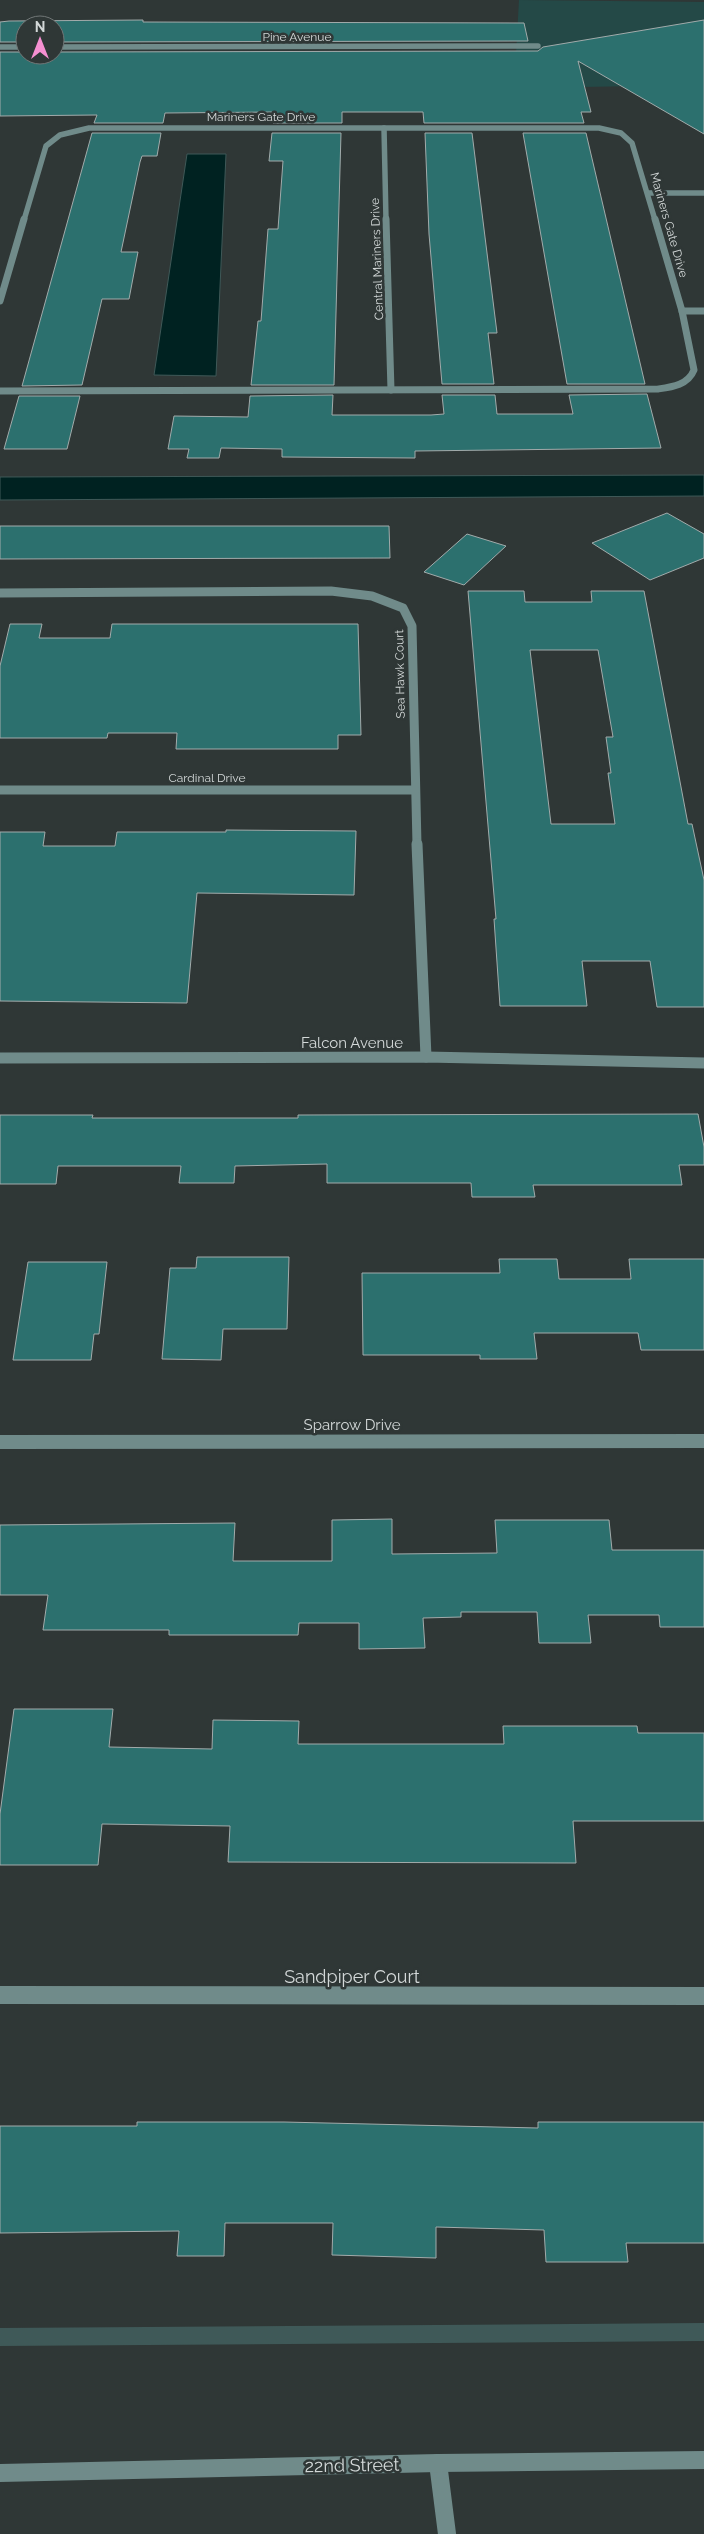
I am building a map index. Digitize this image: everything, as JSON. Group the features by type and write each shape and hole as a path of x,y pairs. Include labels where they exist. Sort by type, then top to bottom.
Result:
{"street":[{"name":"Pine Avenue","path":"65,47 538,46"},
{"path":"0,47 15,47"},
{"name":"Mariners Gate Drive","path":"0,302 46,146 51,139 63,133 88,128 599,128 614,130 628,137 632,143 682,311 694,370 688,380 677,385 658,389 0,391"},
{"name":"Central Mariners Drive","path":"384,128 391,390"},
{"path":"648,193 704,193"},
{"path":"682,311 704,311"},
{"name":"Sea Hawk Court","path":"0,593 331,591 372,596 403,608 412,626 414,790 426,1057"},
{"name":"Cardinal Drive","path":"0,790 414,790"},
{"name":"Falcon Avenue","path":"0,1058 426,1057 704,1063"},
{"name":"Sparrow Drive","path":"0,1442 704,1441"},
{"name":"Sandpiper Court","path":"0,1995 704,1996"},
{"name":"22nd Street","path":"0,2473 438,2463 704,2460"},
{"path":"438,2463 447,2534"}],"shaded area":[{"path":"519,0 704,2 704,85 518,88 516,54"},
{"path":"187,154 226,154 216,376 154,375"},
{"path":"704,475 704,496 0,500 0,477"}],"building":[{"path":"704,20 704,134 578,61 591,112 581,112 584,123 424,123 423,112 342,112 342,123 273,123 275,112 165,113 163,123 94,123 97,115 0,116 0,52 15,52 15,65 65,65 65,52 538,51 543,47"},
{"path":"15,21 15,42 0,42 0,22"},
{"path":"65,21 524,23 528,41 65,42"},
{"path":"92,133 161,133 157,156 142,156 121,252 138,252 129,299 102,299 82,385 22,386"},
{"path":"272,133 341,133 334,385 251,385 258,321 261,321 268,229 278,229 283,161 269,161"},
{"path":"425,133 472,133 497,333 488,333 494,384 442,384 429,234"},
{"path":"523,133 586,133 645,384 567,384"},
{"path":"647,394 661,448 415,451 415,458 282,457 282,449 221,448 219,458 187,458 189,449 168,449 174,416 248,417 250,396 333,395 332,415 431,415 444,414 442,395 495,395 497,414 573,414 569,395"},
{"path":"19,396 80,396 67,449 4,449"},
{"path":"667,513 704,534 704,558 650,580 592,543"},
{"path":"0,526 389,526 390,558 0,559"},
{"path":"467,534 506,546 464,585 424,572"},
{"path":"468,591 524,591 525,602 592,602 591,591 644,591 688,824 692,824 704,880 704,1007 657,1007 650,961 582,961 587,1006 500,1006 494,919 496,919","holes":["530,650 598,650 613,737 606,737 611,773 608,773 615,824 551,824"]},
{"path":"10,624 42,624 39,638 110,638 112,624 358,624 361,735 338,735 338,749 176,749 177,733 108,733 107,738 0,738 0,666"},
{"path":"226,830 356,831 354,895 197,893 187,1003 0,1001 0,832 45,832 43,846 115,846 117,832 226,832"},
{"path":"698,1114 704,1147 704,1165 679,1165 682,1185 533,1185 535,1197 472,1197 471,1183 327,1183 327,1164 235,1166 234,1183 179,1183 181,1166 58,1166 56,1184 0,1184 0,1115 93,1115 92,1118 298,1118 298,1115"},
{"path":"197,1257 289,1257 287,1329 223,1329 221,1360 162,1359 170,1268 196,1268"},
{"path":"499,1259 557,1259 559,1279 631,1279 629,1259 704,1259 704,1350 641,1350 638,1333 534,1333 537,1359 480,1359 480,1355 363,1355 362,1273 500,1273"},
{"path":"28,1262 107,1262 99,1334 94,1334 91,1360 13,1360"},
{"path":"392,1519 392,1554 497,1553 495,1520 609,1520 612,1550 704,1550 704,1627 660,1627 659,1615 588,1615 591,1643 539,1643 537,1612 461,1612 461,1617 423,1618 425,1648 359,1649 359,1623 299,1623 298,1635 169,1635 169,1630 43,1630 48,1595 0,1595 0,1525 235,1523 233,1561 332,1561 332,1520"},
{"path":"14,1709 113,1709 109,1747 212,1749 213,1720 299,1721 298,1744 504,1744 503,1726 637,1726 638,1733 704,1733 704,1821 573,1821 576,1863 228,1862 230,1826 102,1824 98,1865 0,1865 0,1814"},
{"path":"137,2122 284,2122 538,2128 538,2122 704,2122 704,2243 626,2243 628,2262 546,2262 544,2230 436,2227 436,2258 332,2255 333,2223 225,2223 224,2256 177,2256 179,2231 0,2233 0,2126 137,2126"}],"waterway":[{"path":"0,2337 704,2332"}]}
